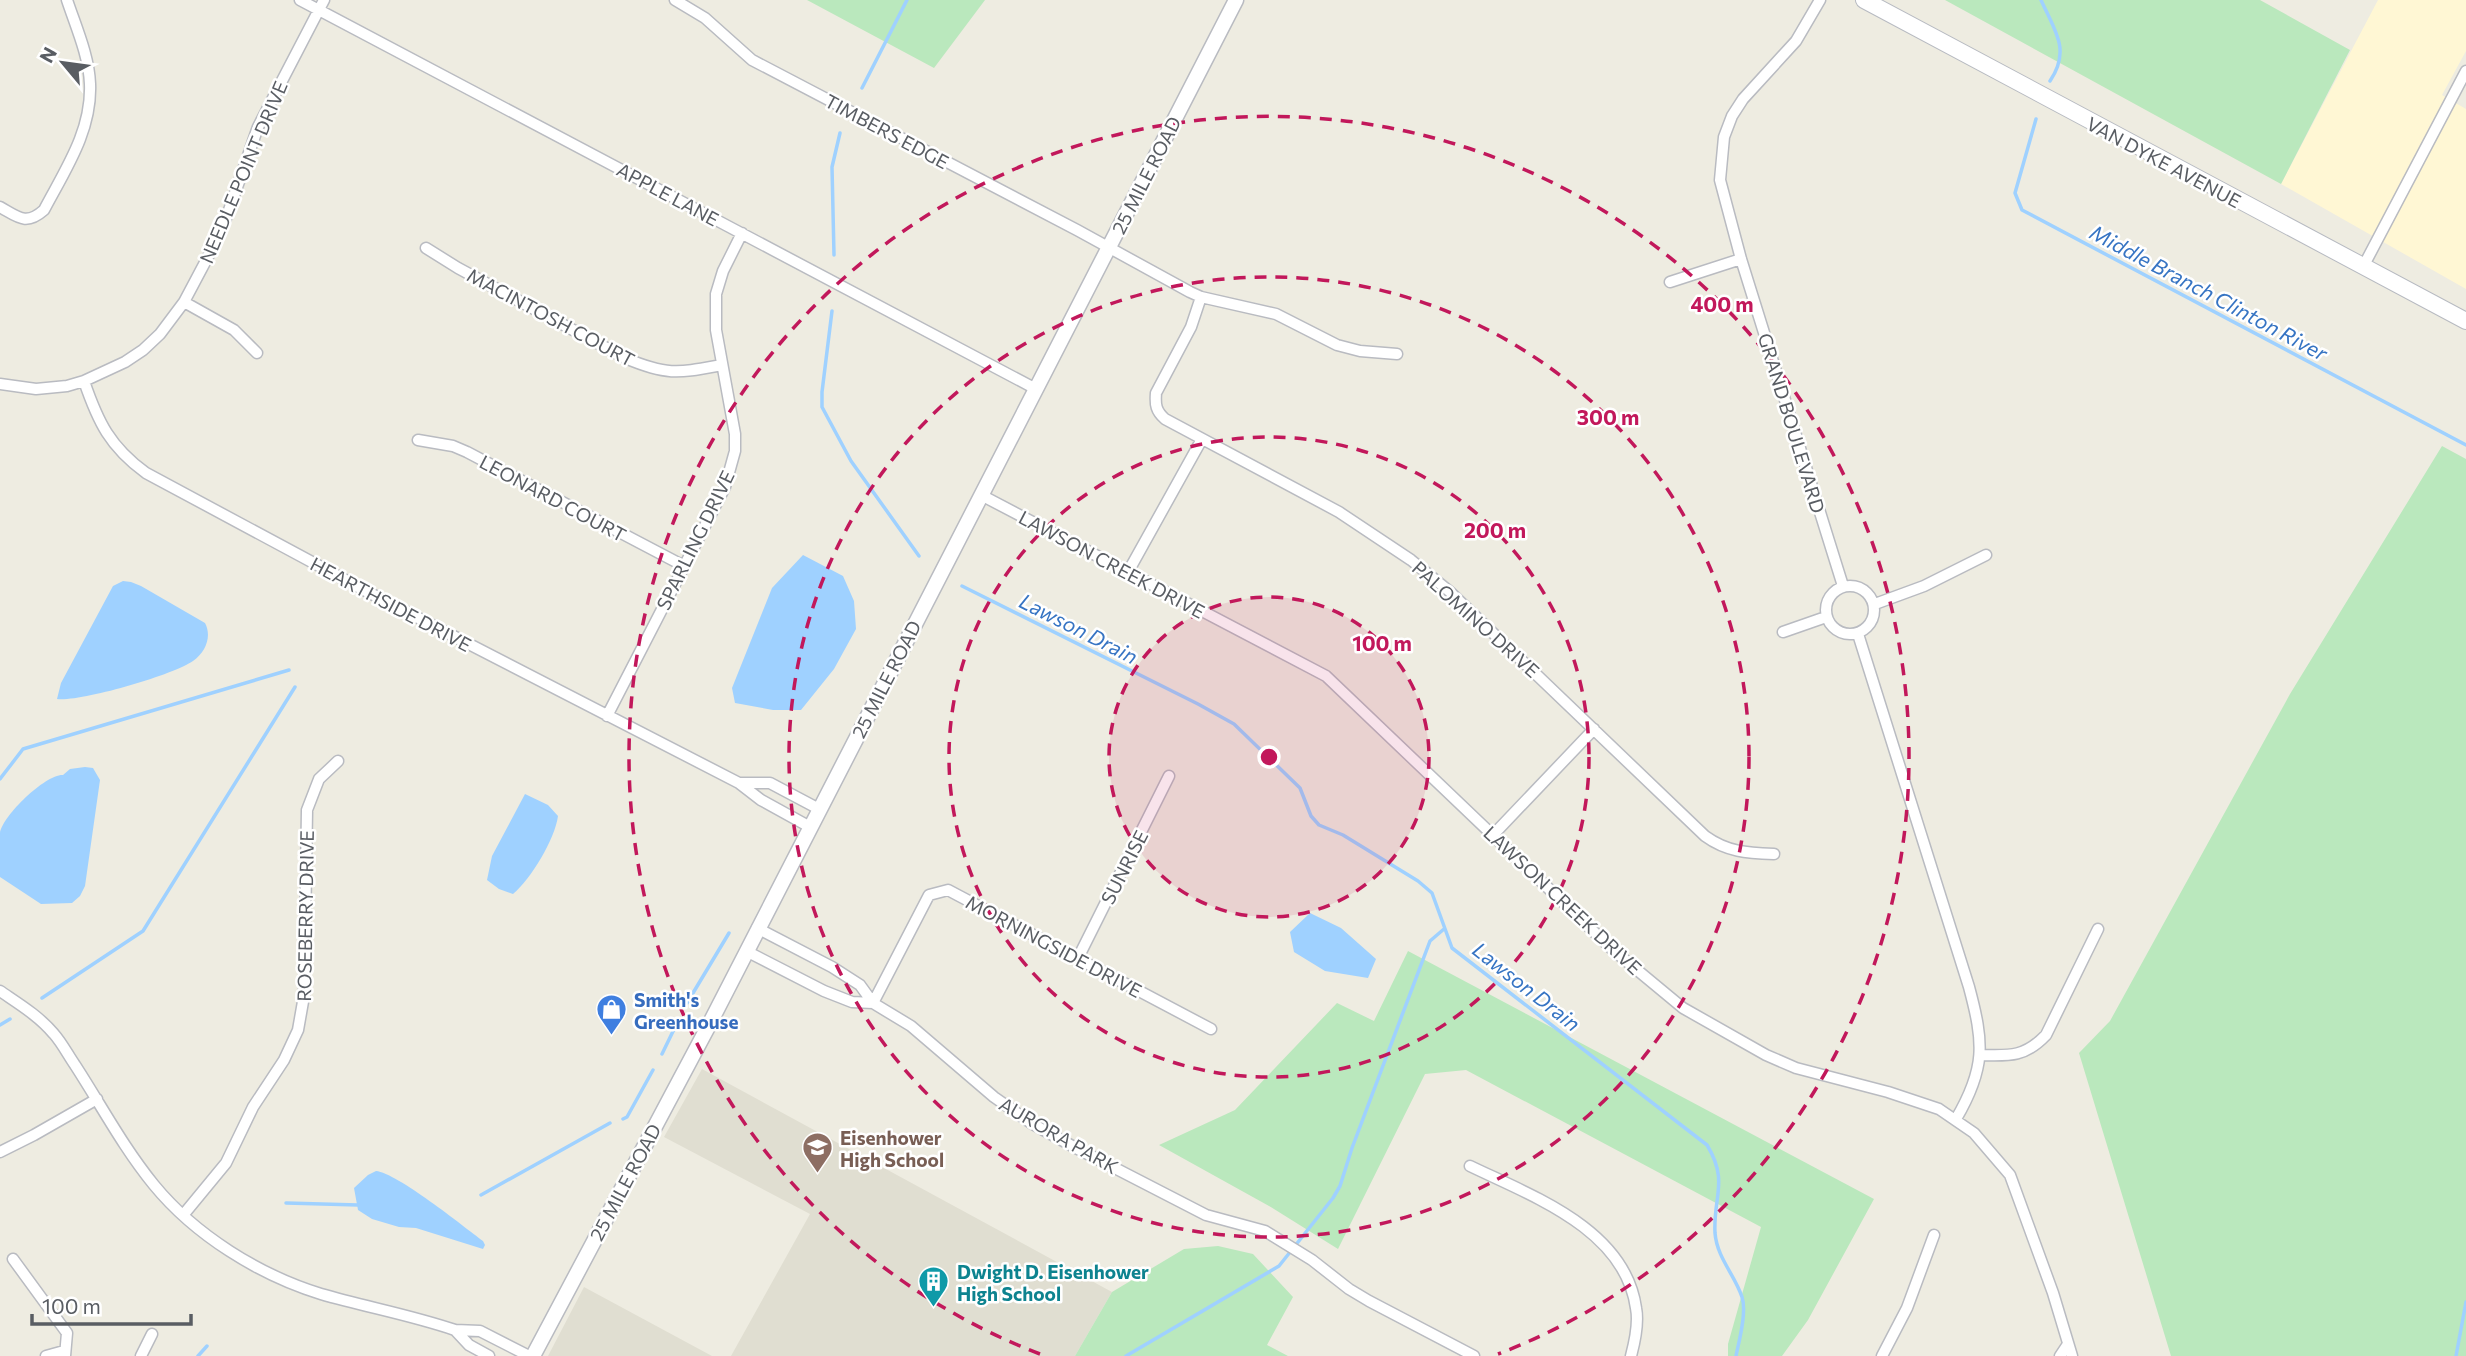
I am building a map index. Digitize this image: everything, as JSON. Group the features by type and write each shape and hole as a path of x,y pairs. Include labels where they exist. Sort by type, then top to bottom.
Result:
{"main road":[{"name":"VAN DYKE AVENUE","path":"1864,0 2466,321"}],"street":[{"path":"0,207 23,219 34,218 44,210 84,131 90,83 67,0"},
{"name":"APPLE LANE","path":"300,0 321,5 1036,389"},
{"name":"TIMBERS EDGE","path":"675,0 705,18 752,60 1201,297 1276,314 1344,347 1397,354"},
{"name":"25 MILE ROAD","path":"531,1356 746,951 1236,0"},
{"name":"GRAND BOULEVARD","path":"1821,0 1796,41 1743,99 1732,116 1724,138 1720,180 1741,259 1843,586"},
{"name":"NEEDLE POINT DRIVE","path":"0,384 36,389 67,386 83,381 125,362 160,334 184,302 228,216 258,127 321,5"},
{"path":"2363,267 2466,71"},
{"name":"SPARLING DRIVE","path":"607,716 725,487 735,452 735,434 716,330 716,294 723,271 742,233"},
{"name":"MACINTOSH COURT","path":"426,248 470,275 625,358 645,366 665,372 680,372 722,365"},
{"path":"1670,282 1741,259"},
{"name":"PALOMINO DRIVE","path":"1201,297 1191,327 1156,393 1155,405 1158,412 1202,439 1339,512 1411,559 1705,836 1718,846 1744,853 1774,854"},
{"path":"184,302 234,330 257,353"},
{"name":"HEARTHSIDE DRIVE","path":"83,381 109,439 125,458 146,473 364,590 739,783 761,800 810,827"},
{"path":"1128,572 1202,439"},
{"name":"LEONARD COURT","path":"418,440 453,446 467,452 684,566"},
{"name":"LAWSON CREEK DRIVE","path":"981,495 1326,676 1614,950 1682,1008 1766,1055 1796,1068 1888,1092 1938,1109 1974,1133 2010,1175 2053,1293 2072,1356"},
{"path":"1875,604 1924,586 1986,555"},
{"path":"1843,586 1853,586 1865,591 1870,594 1875,604 1870,622 1858,634 1841,633 1830,626 1826,617 1831,595 1843,586"},
{"path":"1783,632 1826,617"},
{"path":"1858,634 1969,987 1980,1034 1977,1074 1969,1097 1956,1119"},
{"path":"1493,835 1594,729"},
{"name":"ROSEBERRY DRIVE","path":"184,1214 226,1163 253,1107 284,1060 298,1031 304,996 307,810 319,779 338,761"},
{"name":"SUNRISE","path":"1078,958 1169,776"},
{"name":"HEARTHSIDE DRIVE","path":"739,783 771,783 819,809"},
{"name":"MORNINGSIDE DRIVE","path":"873,1003 929,895 948,890 1211,1029"},
{"name":"AURORA PARK","path":"757,928 821,961 860,985 873,1003 911,1026 994,1097 1052,1135 1206,1215 1265,1231 1312,1260 1349,1289 1474,1356"},
{"path":"1980,1055 2018,1055 2034,1047 2046,1035 2098,929"},
{"name":"AURORA PARK","path":"746,951 852,1002 873,1003"},
{"path":"810,984 821,961"},
{"path":"0,991 42,1021 55,1035 126,1149 162,1194 223,1245 278,1276 320,1294 455,1330 480,1331 531,1356"},
{"path":"0,1152 97,1099"},
{"path":"1470,1166 1553,1208 1601,1242 1618,1264 1630,1287 1636,1308 1637,1327 1631,1356"},
{"path":"1882,1356 1907,1308 1934,1235"},
{"path":"13,1259 67,1333 64,1354 46,1356"},
{"path":"455,1330 469,1345 489,1356"},
{"path":"141,1356 152,1334"},
{"path":"2060,1356 2068,1344"}],"shaded area":[{"path":"2378,0 2466,0 2466,51 2442,95 2466,109 2466,289 2281,184"},
{"name":"Eisenhower High School","path":"702,1069 1112,1292 1075,1356 731,1356 810,1214 664,1137"},
{"path":"584,1287 712,1356 548,1356"}],"green space":[{"path":"807,0 985,0 934,68"},
{"path":"1945,0 2260,0 2350,50 2281,184"},
{"path":"2442,446 2466,459 2466,1356 2171,1356 2079,1053 2110,1021 2290,694"},
{"path":"1408,951 1874,1199 1808,1320 1782,1356 1728,1356 1728,1344 1761,1227 1466,1070 1425,1074 1338,1249 1269,1206 1159,1145 1235,1110 1337,1003 1374,1021"},
{"path":"1218,1246 1253,1254 1293,1297 1267,1345 1288,1356 1075,1356 1112,1292 1184,1249"}],"water":[{"path":"803,555 843,576 854,601 856,629 834,669 801,710 773,710 735,703 732,688 772,588"},
{"path":"123,581 141,586 205,623 208,638 204,648 193,661 148,680 86,696 57,699 61,683 113,586"},
{"path":"93,768 100,780 85,886 80,896 72,903 41,904 0,877 0,833 17,806 36,788 70,769"},
{"path":"525,794 548,805 558,816 541,858 513,894 499,889 487,880 492,856"},
{"path":"1310,913 1341,928 1376,959 1368,978 1325,971 1294,952 1290,932"},
{"path":"376,1171 414,1190 446,1213 483,1241 483,1249 416,1228 399,1227 372,1219 358,1210 354,1188"}],"waterway":[{"name":"Lawson Drain","path":"862,88 907,0"},
{"name":"Middle Branch Clinton River","path":"2041,0 2059,40 2059,60 2050,81"},
{"name":"Middle Branch Clinton River","path":"2036,119 2015,193 2022,210 2466,445"},
{"name":"Lawson Drain","path":"834,255 832,167 840,133"},
{"name":"Lawson Drain","path":"832,311 822,407 851,461 919,556"},
{"name":"Lawson Drain","path":"962,586 1234,724 1300,788 1311,816 1319,825 1343,835 1418,881 1432,893 1452,948 1707,1145 1714,1158 1719,1179 1716,1242 1739,1289 1744,1310 1736,1356"},
{"path":"0,779 23,749 289,670"},
{"path":"42,998 143,931 295,687"},
{"path":"1126,1356 1279,1266 1333,1198 1340,1186 1430,941 1444,929"},
{"path":"687,1003 729,933"},
{"path":"0,1025 10,1019"},
{"path":"662,1054 679,1019"},
{"path":"623,1119 627,1117 653,1070"},
{"path":"481,1195 610,1123"},
{"path":"286,1203 358,1205"},
{"path":"2456,1356 2466,1302"},
{"path":"198,1356 207,1346"}],"place":[{"name":"Smith's Greenhouse","path":"611,1037"},
{"name":"Eisenhower High School","path":"817,1175"},
{"name":"Dwight D. Eisenhower High School","path":"934,1309"}]}
